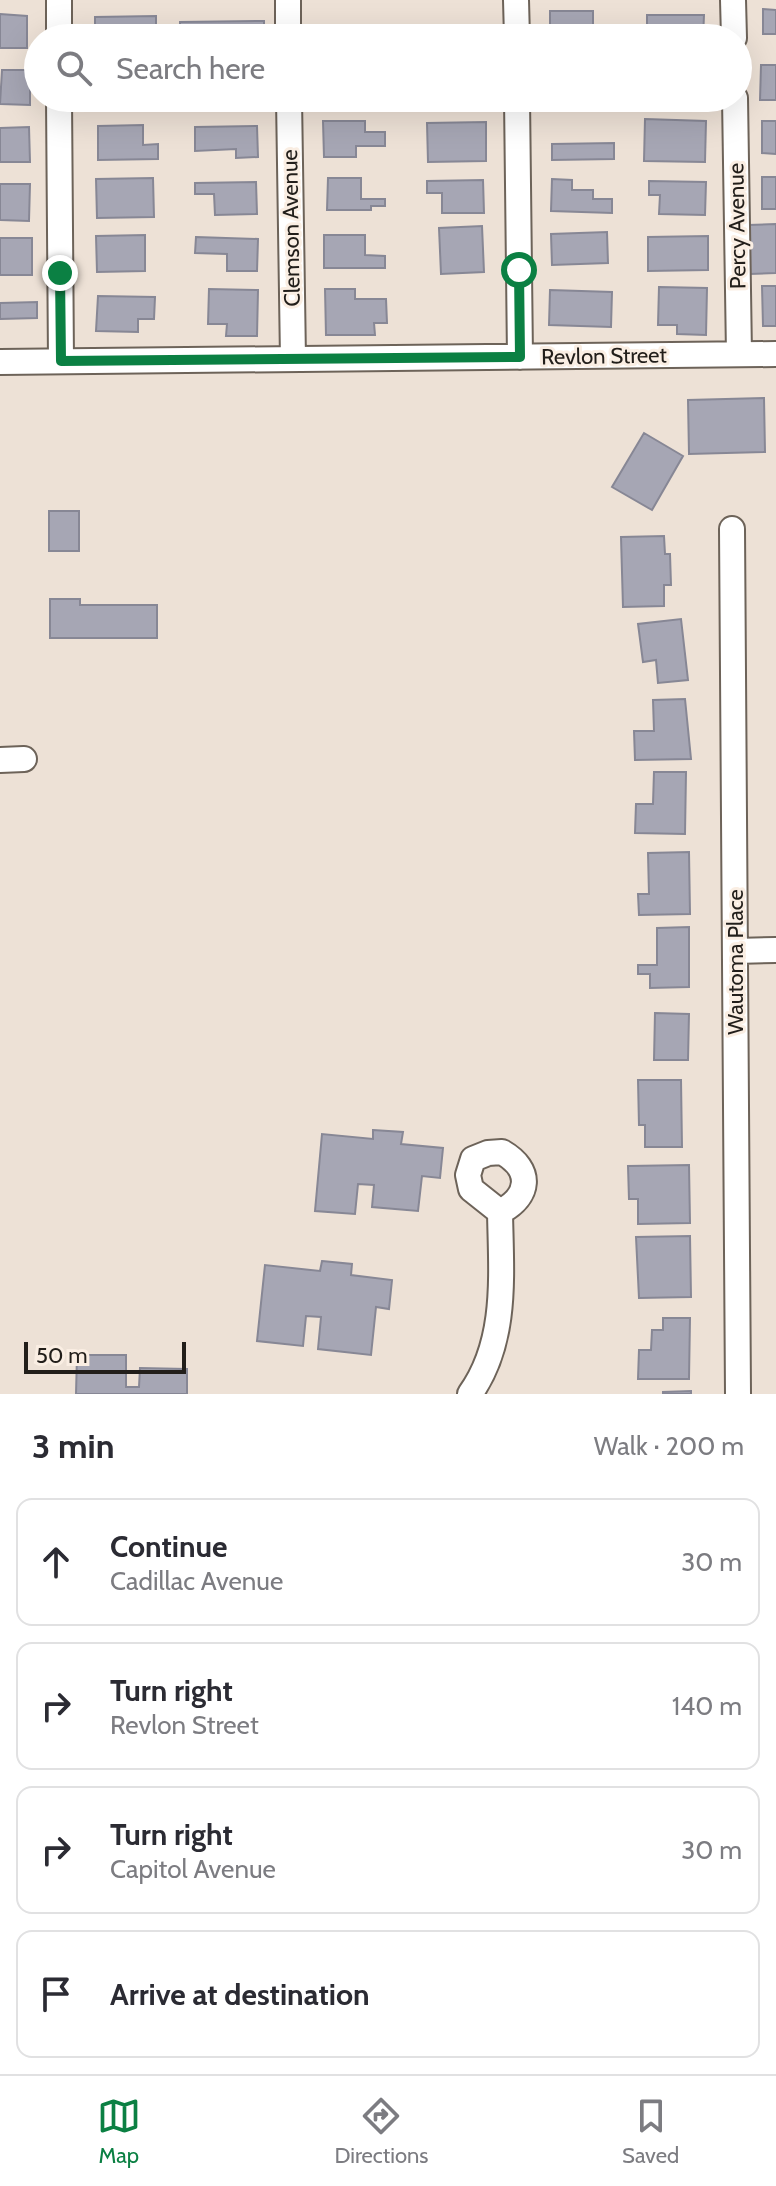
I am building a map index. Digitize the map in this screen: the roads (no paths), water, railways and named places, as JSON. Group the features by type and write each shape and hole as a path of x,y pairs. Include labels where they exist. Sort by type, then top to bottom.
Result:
{"street":[{"path":"59,0 59,24"},
{"path":"288,0 288,24"},
{"path":"516,0 517,24"},
{"path":"733,0 734,24"},
{"path":"59,112 61,361"},
{"name":"Clemson Avenue","path":"289,112 293,359"},
{"path":"517,112 520,357"},
{"name":"Percy Avenue","path":"735,112 739,354"},
{"name":"Revlon Street","path":"0,362 776,354"},
{"name":"Wautoma Place","path":"732,529 738,1394"},
{"path":"735,951 776,950"},
{"path":"470,1394 483,1375 502,1308 500,1212"}]}
